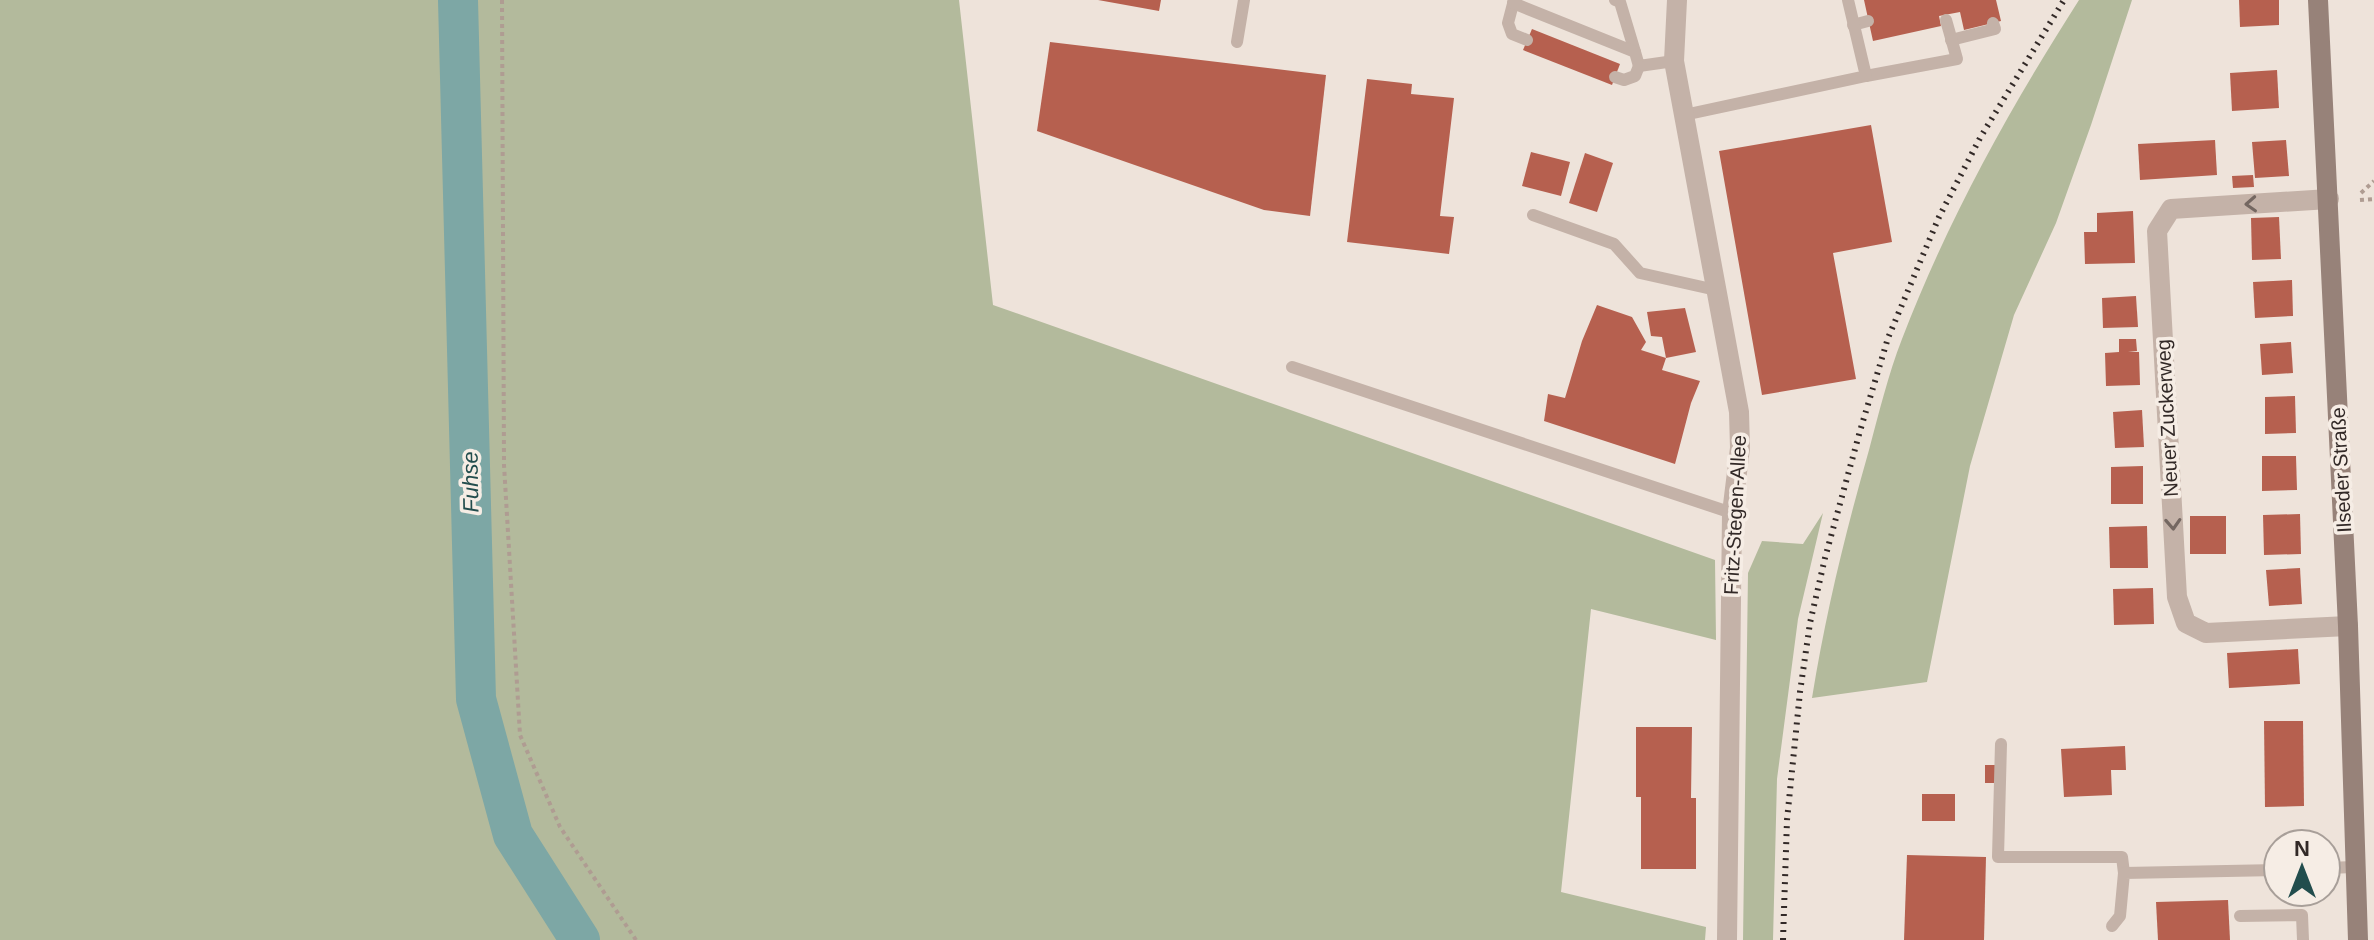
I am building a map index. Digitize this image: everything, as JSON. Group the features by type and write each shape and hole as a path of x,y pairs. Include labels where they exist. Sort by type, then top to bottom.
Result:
{"street":[{"name":"Fritz-Stegen-Allee","path":"1677,0 1674,61 1739,412 1740,448 1732,513 1727,940"},
{"name":"Ilseder Straße","path":"2318,0 2348,626 2358,940"},
{"name":"Neuer Zuckerweg","path":"2329,199 2171,209 2157,231 2177,597 2186,623 2206,633 2348,626"}],"lane":[{"path":"1237,42 1244,0"},
{"path":"1615,0 1620,2 1639,66 1635,76 1624,80 1615,77"},
{"path":"1527,40 1512,34 1508,23 1513,1 1635,52"},
{"path":"1864,2 1849,2 1866,76"},
{"path":"1684,115 1957,59 1944,18"},
{"path":"1855,32 1868,21"},
{"path":"1951,40 1995,29 1993,23"},
{"path":"1855,32 1871,36"},
{"path":"1639,66 1674,61"},
{"path":"1533,215 1614,244 1640,273 1716,290"},
{"path":"1292,367 1732,513"},
{"path":"2001,744 1998,857 2122,857 2124,873 2120,916 2112,926"},
{"path":"2342,867 2355,867"},
{"path":"2124,873 2262,870"},
{"path":"2240,916 2302,915 2303,940"}],"path":[{"path":"502,0 504,465 520,735 560,827 636,940"},
{"path":"2361,193 2374,181"},
{"path":"2360,200 2374,199"}],"green space":[{"path":"0,0 959,0 993,305 1715,560 1716,640 1591,609 1561,892 1706,927 1705,940 0,940"},
{"path":"2079,0 2132,0 2056,223 2014,315 1970,466 1927,682 1812,698 1844,543 1902,339 1960,207 2029,82"},
{"path":"1823,513 1798,619 1777,779 1773,940 1743,940 1748,573 1762,541 1803,544"}],"building":[{"path":"1098,0 1161,0 1159,11"},
{"path":"1864,0 1996,0 2001,21 1964,30 1960,12 1939,16 1941,26 1873,41"},
{"path":"2239,0 2279,0 2279,25 2240,27"},
{"path":"1532,29 1620,64 1612,85 1523,50"},
{"path":"1050,42 1326,75 1310,216 1264,210 1037,131"},
{"path":"2277,70 2279,108 2232,111 2230,73"},
{"path":"1367,79 1412,84 1411,94 1454,98 1440,216 1454,217 1449,254 1347,242"},
{"path":"1871,125 1892,242 1833,253 1856,379 1762,395 1719,151"},
{"path":"2215,140 2217,175 2140,180 2138,144"},
{"path":"2286,140 2289,176 2255,178 2252,142"},
{"path":"1531,152 1570,162 1561,196 1522,186"},
{"path":"1585,153 1613,163 1597,212 1569,203"},
{"path":"2253,175 2254,187 2233,188 2232,176"},
{"path":"2133,211 2135,263 2085,264 2084,232 2097,232 2097,213"},
{"path":"2279,217 2281,259 2252,260 2251,218"},
{"path":"2292,280 2293,316 2255,318 2253,282"},
{"path":"2136,296 2138,327 2103,328 2102,298"},
{"path":"1597,305 1632,317 1646,342 1641,350 1666,358 1662,370 1700,381 1675,464 1544,421 1548,394 1565,398 1582,341"},
{"path":"1685,308 1696,352 1666,358 1662,337 1651,336 1647,312"},
{"path":"2119,339 2136,339 2137,351 2128,352 2139,352 2140,385 2106,386 2105,353 2119,352"},
{"path":"2291,342 2293,373 2262,375 2260,344"},
{"path":"2295,396 2296,433 2265,434 2265,397"},
{"path":"2142,410 2144,447 2115,448 2113,412"},
{"path":"2262,456 2296,456 2297,490 2262,491"},
{"path":"2143,466 2143,504 2111,504 2111,467"},
{"path":"2300,514 2301,554 2264,555 2263,515"},
{"path":"2190,516 2226,516 2226,554 2190,554"},
{"path":"2147,526 2148,568 2110,568 2109,527"},
{"path":"2300,568 2302,604 2269,606 2266,570"},
{"path":"2153,588 2154,624 2114,625 2113,589"},
{"path":"2298,649 2300,684 2229,688 2227,653"},
{"path":"2264,721 2303,721 2304,806 2265,807"},
{"path":"1636,727 1692,727 1691,798 1696,798 1696,869 1641,869 1641,797 1636,797"},
{"path":"2125,746 2126,770 2111,770 2112,795 2064,797 2061,749"},
{"path":"1985,765 1998,765 1998,783 1985,783"},
{"path":"1922,794 1955,794 1955,821 1922,821"},
{"path":"1907,855 1986,857 1984,940 1904,940"},
{"path":"2228,900 2230,940 2158,940 2156,902"}],"waterway":[{"name":"Fuhse","path":"458,0 476,699 513,835 580,940"}],"railway":[{"path":"1783,940 1787,820 1810,623 1860,431 1888,338 1939,217 1980,138 2064,0"}]}
